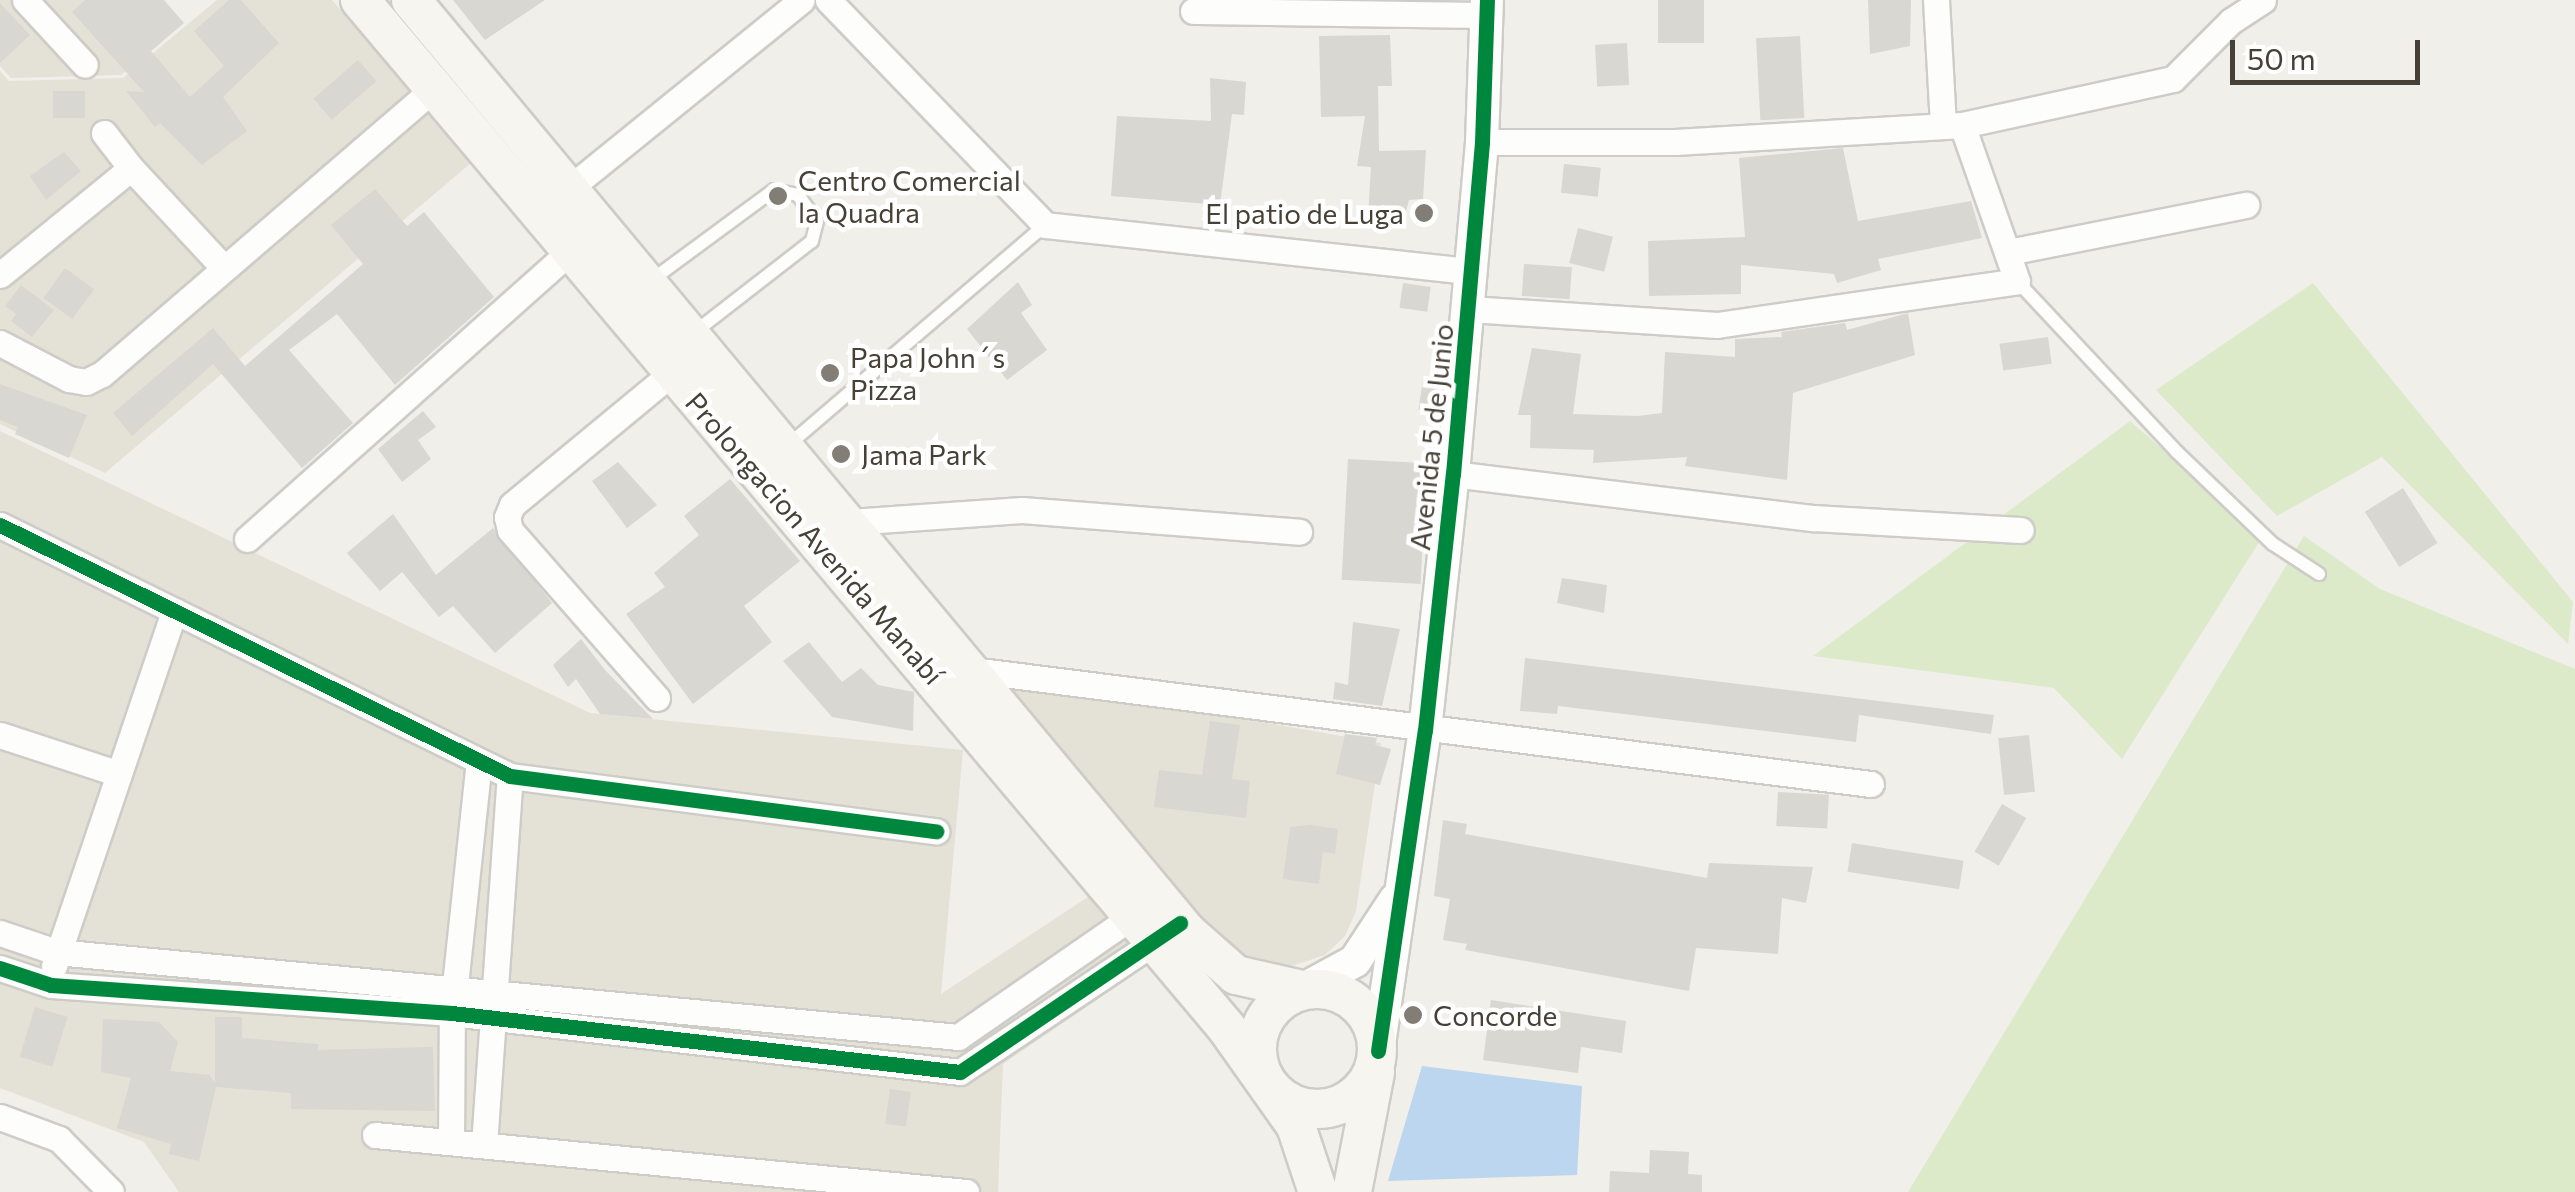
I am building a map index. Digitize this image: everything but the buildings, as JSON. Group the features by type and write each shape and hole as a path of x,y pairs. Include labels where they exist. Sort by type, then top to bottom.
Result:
{"main road":[{"name":"Prolongacion Avenida Manabí","path":"360,0 435,88 555,200"},
{"name":"Prolongacion Avenida Manabí","path":"411,0 584,239 673,372 772,460"},
{"name":"Prolongacion Avenida Manabí","path":"584,239 646,284 690,335 772,460 1157,920 1236,975 1302,990"},
{"name":"Prolongacion Avenida Manabí","path":"834,532 972,670 1157,920 1301,1138 1318,1192"},
{"path":"1352,1192 1377,1058 1372,1023 1355,1002 1330,990 1302,990 1278,1003 1261,1026 1257,1053 1269,1085 1297,1106 1339,1106 1363,1090 1377,1058"}],"street":[{"path":"25,0 85,65"},
{"path":"555,200 802,0"},
{"path":"828,0 1045,225 1470,271"},
{"path":"1469,308 1717,325 2017,281 1953,125 1936,0"},
{"path":"1482,142 1676,142 1953,125 2173,79 2231,21 2263,0"},
{"path":"1193,11 1487,7"},
{"name":"Avenida 5 de Junio","path":"1377,1058 1426,730 1454,474 1482,142 1487,7"},
{"path":"0,342 86,382 435,88"},
{"path":"104,134 223,266"},
{"path":"0,274 131,168"},
{"path":"2008,252 2246,205"},
{"path":"247,540 584,239"},
{"path":"657,698 510,530 507,517 512,505 673,372"},
{"path":"1454,474 1813,518 2022,530"},
{"path":"834,532 1022,510 1299,532"},
{"path":"0,525 510,776 936,831"},
{"path":"50,985 56,952 174,611"},
{"path":"972,670 1871,784"},
{"path":"0,735 116,773"},
{"path":"451,1142 454,1001 479,762"},
{"path":"484,1145 510,776"},
{"path":"1302,990 1355,961 1406,878"},
{"path":"491,1006 958,1037 1157,920"},
{"path":"0,934 56,952 454,1001 960,1072 1157,920"},
{"path":"0,968 50,985 454,1001"},
{"path":"0,1117 58,1138 110,1192"},
{"path":"375,1135 966,1192"}],"lane":[{"path":"646,284 774,190 798,195 817,222 812,241 690,335"},
{"path":"772,460 1045,225"},
{"path":"2017,281 2178,452 2273,544 2320,574"}],"shaded area":[{"path":"0,0 121,0 161,43 121,75 11,78 0,66"},
{"path":"217,0 332,0 471,163 105,473 0,424 0,71 9,81 123,78"},
{"path":"0,431 590,713 963,750 941,994 1094,893 1148,965 1003,1064 998,1192 179,1192 144,1142 0,1088"},
{"path":"1003,677 1381,743 1356,911 1345,936 1325,955 1283,969 1248,965 1218,944"}],"green space":[{"path":"2313,283 2573,602 2568,644 2382,457 2277,516 2156,390"},
{"path":"2130,421 2263,536 2122,759 2054,688 1813,656"},
{"path":"2304,536 2380,589 2575,669 2575,1192 1908,1192"}],"water":[{"path":"1422,1066 1582,1086 1577,1175 1388,1181"}],"cycle path":[{"path":"1378,1051 1425,730 1453,474 1482,142 1487,0"},
{"path":"0,525 510,776 936,831"},
{"path":"0,968 51,985 452,1013 960,1072 1180,923"}],"place":[{"name":"Centro Comercial la Quadra","path":"778,196"},
{"name":"El patio de Luga","path":"1424,213"},
{"name":"Papa John´s Pizza","path":"830,373"},
{"name":"Jama Park","path":"841,454"},
{"name":"Concorde","path":"1413,1015"}]}
